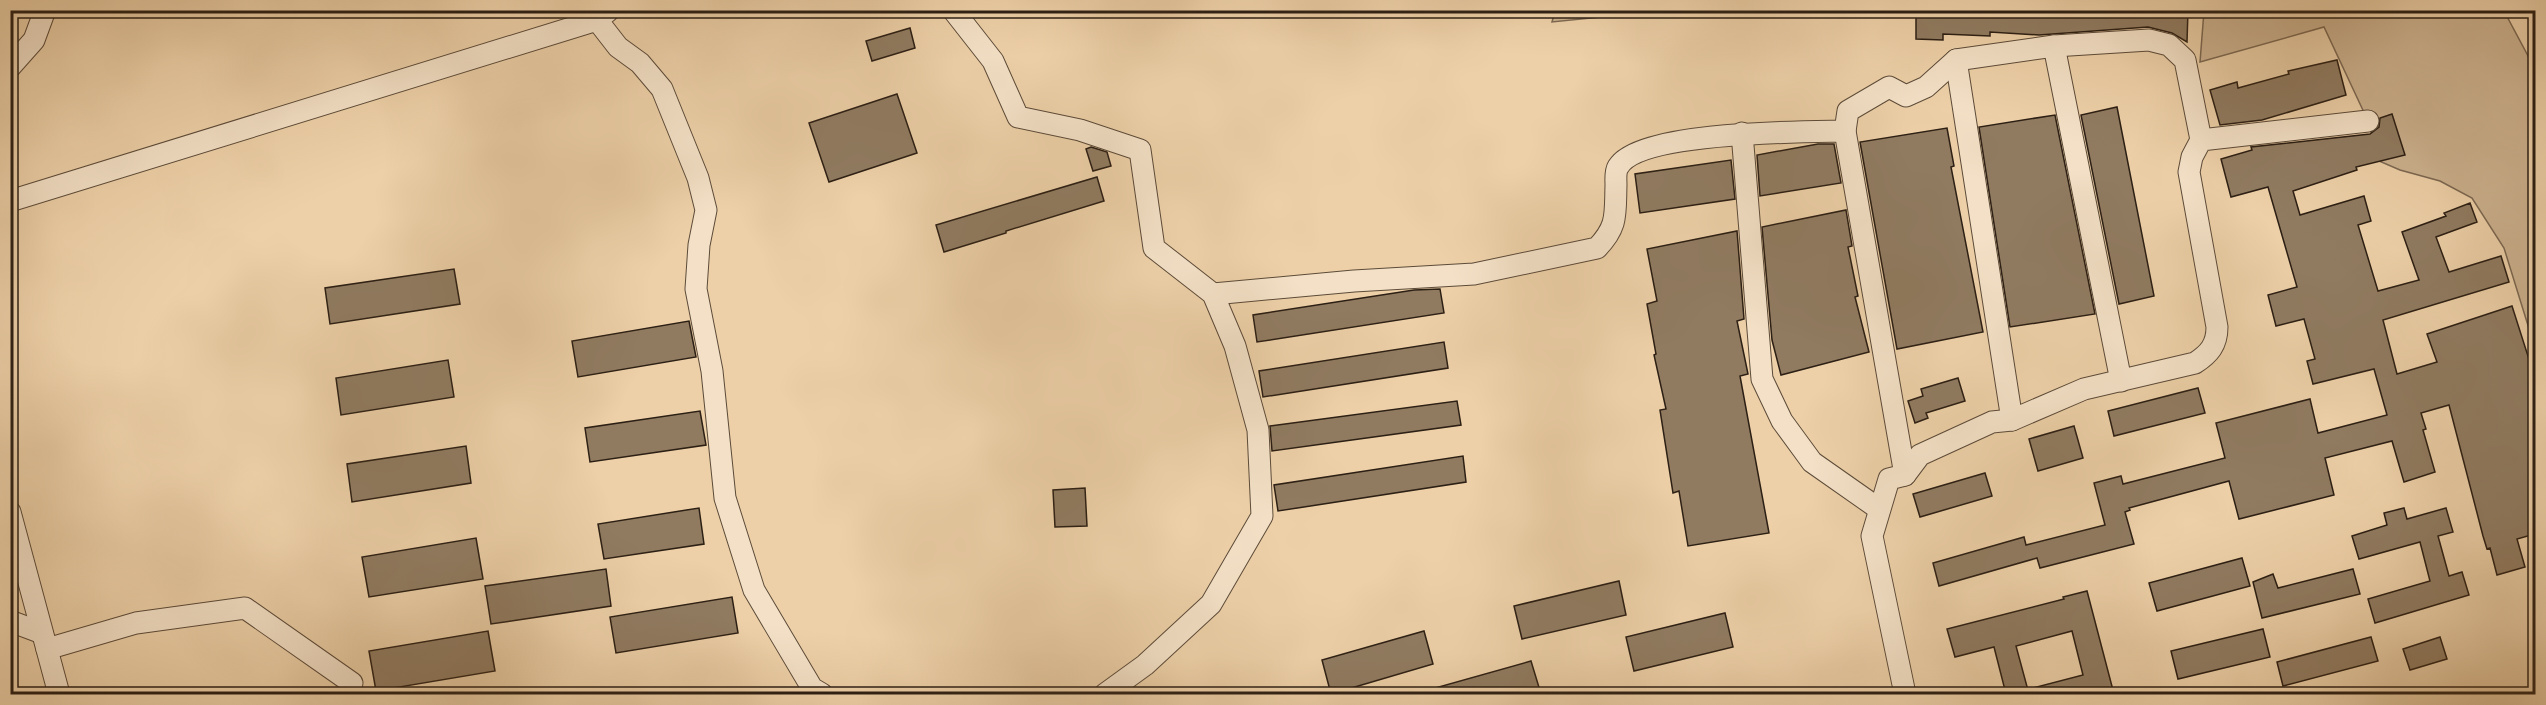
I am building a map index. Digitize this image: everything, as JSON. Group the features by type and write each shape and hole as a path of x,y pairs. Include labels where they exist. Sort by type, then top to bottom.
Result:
{"street":[{"path":"10,67 34,40 45,10"},
{"path":"952,10 993,61 1018,117 1080,130 1140,150 1154,248 1213,294 1235,346 1258,430 1262,516 1211,604 1146,665 1105,694"},
{"path":"10,201 603,15 618,47 640,63 663,89 698,178 706,210 699,245 696,290 712,371 725,498 754,590 812,688 822,694"},
{"path":"1905,475 1845,131 1848,111 1889,87 1906,96 1926,87 1956,60 2054,46 2149,40 2169,45 2186,60 2201,140 2192,157 2189,172 2217,327 2217,341 2206,356 2195,363 2084,389 2012,420 1992,422 1920,455 1905,475 1889,479 1872,536 1905,694"},
{"path":"2054,46 2121,381"},
{"path":"1956,60 2012,420"},
{"path":"2201,140 2368,121"},
{"path":"1213,294 1354,281 1474,274 1597,248 1610,234 1614,220 1616,169 1628,155 1645,148 1742,133 1845,131"},
{"path":"1742,133 1762,380 1782,421 1812,462 1879,509"},
{"path":"10,512 59,694"},
{"path":"10,621 44,641 136,623 245,608 352,683"}],"shaded area":[{"path":"1555,10 1661,11 1552,22"},
{"path":"2204,11 2504,11 2535,69 2535,348 2504,248 2472,198 2440,181 2400,170 2379,161 2368,121 2324,27 2200,62"}],"building":[{"path":"1916,10 2188,10 2187,42 2172,33 2148,27 2039,35 1990,32 1990,36 1943,34 1943,40 1916,39"},
{"path":"910,28 915,48 872,61 866,41"},
{"path":"2337,60 2346,95 2262,120 2220,125 2210,90 2237,82 2238,88 2289,74 2288,71"},
{"path":"897,94 917,153 829,182 809,123"},
{"path":"2117,107 2154,296 2119,304 2081,115"},
{"path":"2392,114 2405,155 2356,167 2357,170 2293,191 2300,215 2364,196 2371,221 2358,225 2378,291 2419,280 2402,232 2446,216 2444,213 2470,203 2477,222 2436,237 2449,272 2501,256 2509,282 2383,320 2397,374 2437,362 2427,334 2512,306 2535,378 2535,534 2517,539 2525,567 2497,575 2490,548 2487,549 2483,536 2449,405 2421,413 2426,429 2423,430 2435,472 2404,482 2392,441 2325,458 2334,495 2239,519 2229,481 2129,508 2130,510 2125,512 2134,544 2040,568 2037,558 1939,586 1933,563 2024,537 2026,545 2105,525 2094,483 2121,476 2123,484 2225,458 2216,423 2310,399 2318,433 2387,415 2374,369 2313,384 2307,361 2315,359 2304,319 2276,326 2268,295 2297,287 2268,187 2231,197 2221,159 2252,150 2251,147 2370,134 2379,127 2380,118"},
{"path":"2055,115 2095,314 2010,327 1979,127"},
{"path":"1947,128 1954,166 1951,167 1983,332 1897,349 1860,142"},
{"path":"1818,144 1834,144 1841,183 1760,196 1757,155"},
{"path":"1091,147 1107,152 1111,166 1093,171 1086,149"},
{"path":"1731,160 1735,199 1640,213 1635,174"},
{"path":"1097,177 1104,201 944,252 936,225"},
{"path":"1846,210 1852,246 1848,247 1858,296 1855,297 1869,352 1781,375 1772,340 1762,227"},
{"path":"1737,231 1744,319 1737,321 1748,374 1740,376 1769,533 1688,546 1679,491 1673,493 1660,410 1666,409 1654,355 1656,354 1647,304 1657,301 1647,249"},
{"path":"454,269 460,304 330,324 325,288"},
{"path":"1440,289 1444,313 1257,342 1253,315 1414,290"},
{"path":"689,321 696,357 578,377 572,341"},
{"path":"1444,342 1448,368 1263,397 1259,371"},
{"path":"448,360 454,397 341,415 336,378"},
{"path":"1958,378 1965,401 1926,413 1928,418 1915,423 1908,401 1923,396 1921,389"},
{"path":"2198,388 2205,413 2114,436 2108,411"},
{"path":"1457,401 1461,425 1272,451 1270,426"},
{"path":"700,411 706,445 590,462 585,428"},
{"path":"2074,426 2083,458 2038,471 2029,439"},
{"path":"466,446 471,483 352,502 347,464"},
{"path":"1463,456 1466,482 1278,511 1274,485"},
{"path":"1985,473 1992,496 1920,517 1913,494"},
{"path":"1085,488 1087,526 1055,527 1053,490"},
{"path":"699,508 704,544 604,559 598,524"},
{"path":"2404,508 2407,519 2446,508 2453,532 2438,536 2449,576 2462,572 2469,595 2375,623 2368,599 2430,581 2420,542 2359,559 2352,536 2387,525 2384,513"},
{"path":"476,538 483,579 369,597 362,557"},
{"path":"2242,558 2250,586 2157,611 2149,583"},
{"path":"606,569 611,606 491,624 485,586"},
{"path":"2353,569 2360,594 2262,618 2253,582 2273,574 2278,588"},
{"path":"1619,581 1626,615 1522,639 1514,606"},
{"path":"2087,591 2114,694 2030,694 2029,689 2083,675 2072,631 2016,646 2029,694 2006,694 1994,647 1955,657 1947,629"},
{"path":"732,597 738,633 616,653 610,617"},
{"path":"1725,613 1733,647 1634,671 1626,637"},
{"path":"2263,629 2270,657 2178,679 2171,651"},
{"path":"488,631 495,671 376,691 369,651"},
{"path":"1424,631 1433,664 1331,694 1322,660"},
{"path":"2371,637 2378,661 2283,686 2277,662"},
{"path":"2440,637 2447,659 2410,670 2403,649"},
{"path":"1531,661 1541,694 1428,694 1428,690"}]}
